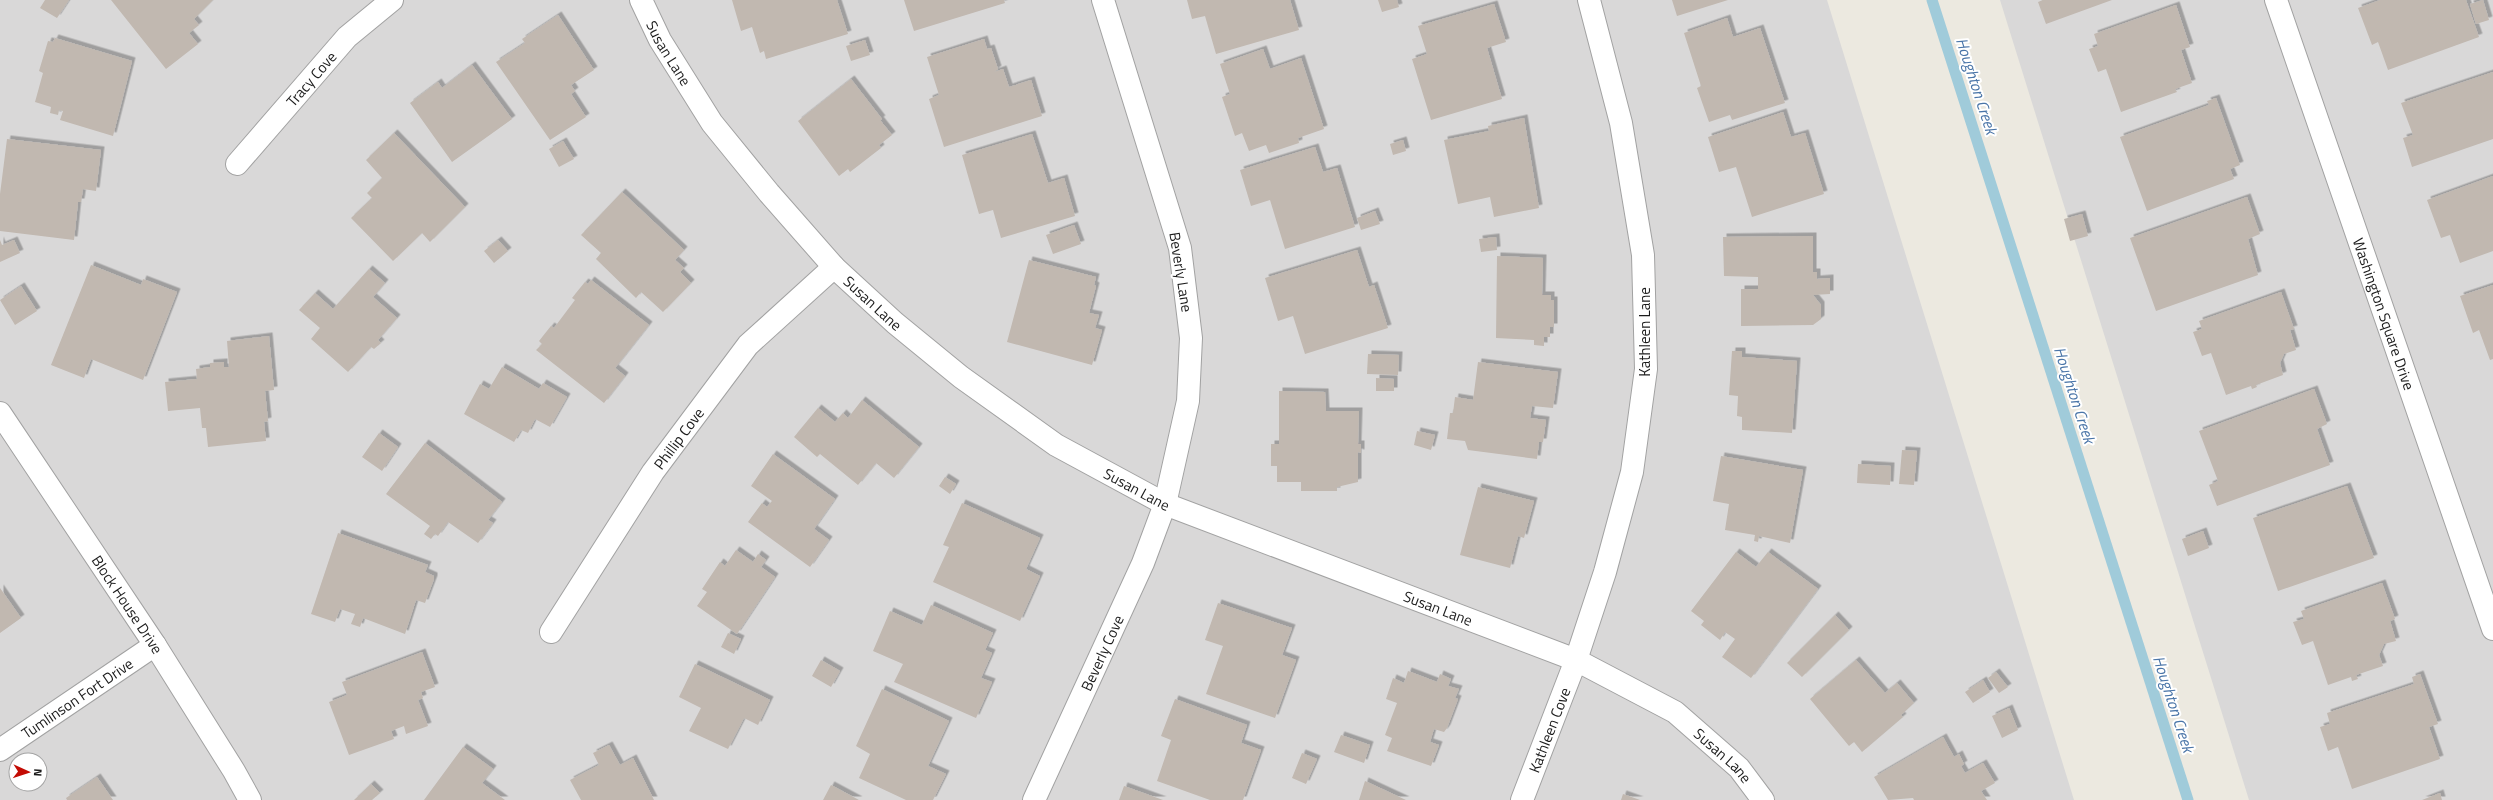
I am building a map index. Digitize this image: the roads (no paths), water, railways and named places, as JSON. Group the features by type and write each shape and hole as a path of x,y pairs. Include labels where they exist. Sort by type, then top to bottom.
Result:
{"street":[{"name":"Tracy Cove","path":"237,164 347,37 392,0"},
{"name":"Susan Lane","path":"641,0 660,40 712,123 769,193 834,266 895,324 961,377 1056,445 1165,504 1576,660 1675,712 1739,768 1763,800"},
{"name":"Beverly Lane","path":"1103,0 1180,248 1191,338 1188,401 1165,504"},
{"name":"Kathleen Lane","path":"1576,660 1605,572 1632,472 1646,369 1643,255 1621,123 1589,0"},
{"name":"Washington Square Drive","path":"2276,0 2493,629"},
{"name":"Phillip Cove","path":"551,632 653,472 748,345 834,266"},
{"name":"Block House Drive","path":"0,413 155,645 234,771 250,800"},
{"name":"Beverly Cove","path":"1034,800 1143,563 1165,504"},
{"name":"Tumlinson Fort Drive","path":"0,750 155,645"},
{"name":"Kathleen Cove","path":"1522,800 1576,660"}],"waterway":[{"name":"Houghton Creek","path":"1932,0 2188,800"}]}
